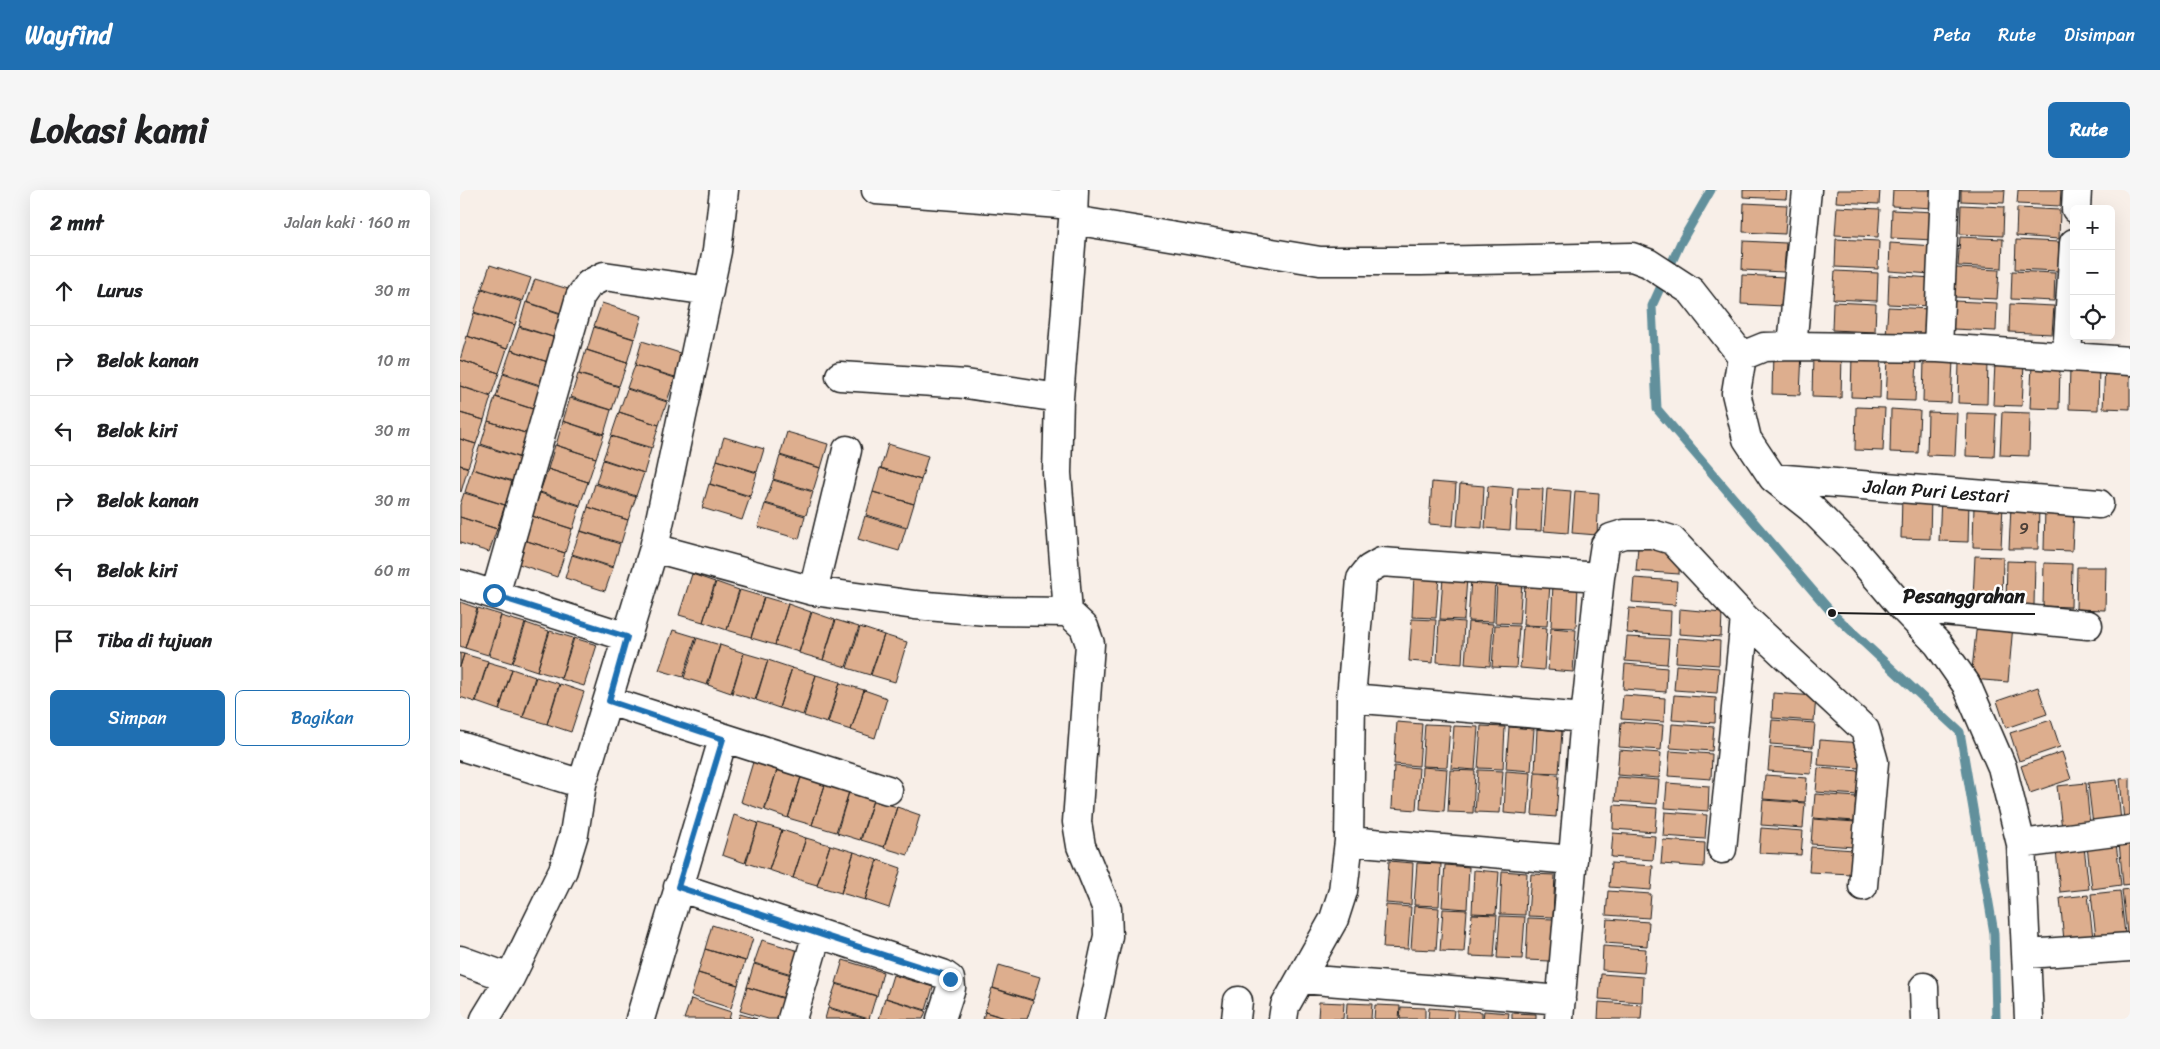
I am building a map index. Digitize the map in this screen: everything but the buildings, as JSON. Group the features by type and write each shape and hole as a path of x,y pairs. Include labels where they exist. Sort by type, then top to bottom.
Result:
{"street":[{"path":"485,1019 510,978 563,870 574,834 582,784 609,701 654,548 717,251 724,190"},
{"path":"876,190 1073,205 1320,261 1632,257 1648,263 1691,291 1742,356 1736,393 1747,439 1773,478 1811,508 1856,553 1902,607 1938,644 1966,684 2002,767 2020,844 2029,1019"},
{"path":"1792,346 1807,190"},
{"path":"1938,348 1945,190"},
{"path":"2076,205 2077,190"},
{"path":"1073,205 1059,398 1057,473 1068,612 1084,628 1090,644 1076,822 1081,846 1107,909 1108,936 1090,1019"},
{"path":"2066,355 2074,250"},
{"path":"494,595 580,297 589,284 604,276 709,290"},
{"path":"1742,356 1764,347 1792,346 1938,348 2066,355 2130,361"},
{"path":"840,376 966,384 1059,398"},
{"path":"813,591 847,450"},
{"name":"Jalan Puri Lestari","path":"1773,478 2099,504"},
{"path":"1302,979 1560,1010 1585,718 1604,545 1611,538 1624,534 1652,534 1672,540 1745,618 1865,730 1874,762 1863,886"},
{"path":"654,548 813,591 915,605 978,611 1068,612"},
{"path":"1283,1019 1285,1006 1302,979 1334,919 1343,891 1349,841 1351,698 1361,579 1369,569 1381,562 1600,577"},
{"path":"460,584 627,637"},
{"path":"1902,607 2088,626"},
{"path":"1722,849 1745,618"},
{"path":"1351,698 1585,718"},
{"path":"609,701 723,739 771,752 888,790"},
{"path":"640,1019 723,739"},
{"path":"460,746 582,784"},
{"path":"2020,844 2130,830"},
{"path":"1349,841 1573,860"},
{"path":"678,887 943,974 950,979 951,988 942,1019"},
{"path":"792,1019 817,934"},
{"path":"2026,954 2130,948"},
{"path":"460,960 510,978"},
{"path":"1924,987 1924,1019"}],"waterway":[{"path":"1711,190 1681,242 1652,306 1657,409 1832,613 1960,732 1994,933 1996,1019"}],"place":[{"name":"Pesanggrahan","path":"1832,613"}],"route":[{"path":"494,595 627,637 609,701 723,739 678,887 943,974 950,979"}]}
